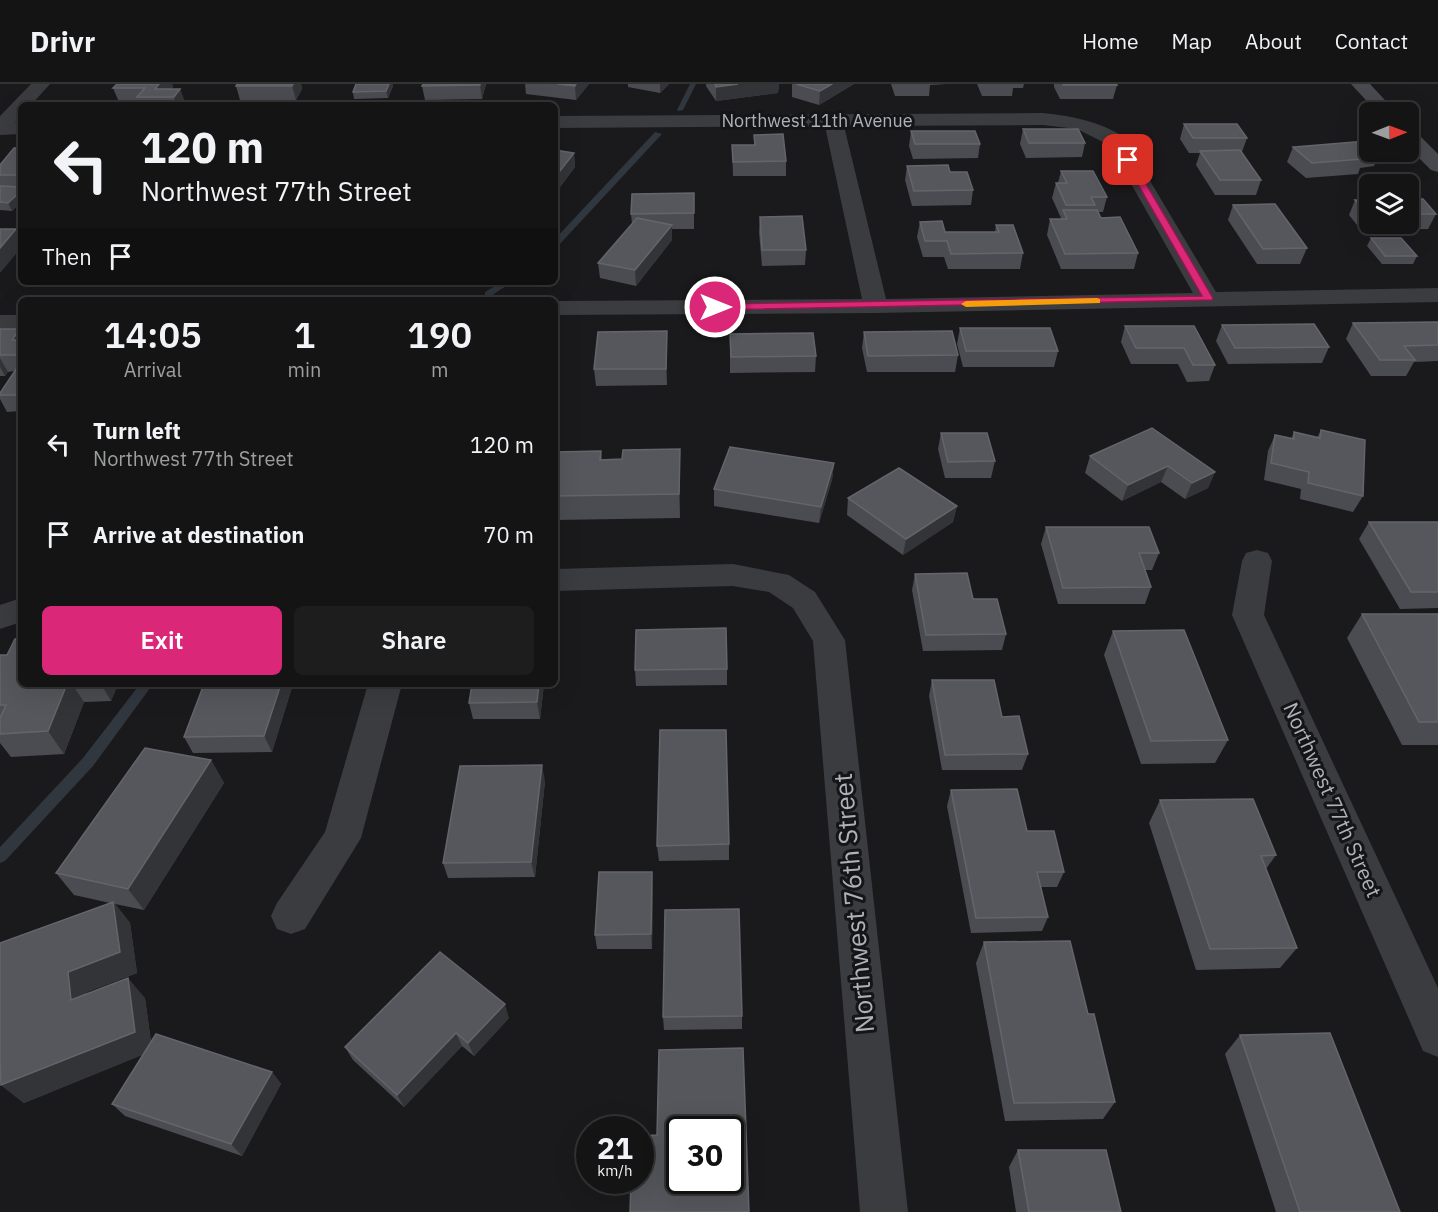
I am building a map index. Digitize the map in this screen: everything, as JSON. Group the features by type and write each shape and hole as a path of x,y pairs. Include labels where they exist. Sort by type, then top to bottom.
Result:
{"main road":[{"path":"1360,84 1377,102"},
{"path":"1419,146 1438,166"}],"street":[{"path":"24,102 41,84"},
{"path":"0,128 18,109"},
{"name":"Northwest 11th Avenue","path":"558,122 1043,119 1078,122 1102,130 1117,141 1208,298"},
{"path":"833,121 876,306"},
{"path":"0,128 18,129"},
{"path":"558,308 876,306 1438,295"},
{"path":"0,322 18,322"},
{"name":"Northwest 77th Street","path":"1257,561 1248,615 1438,1036"},
{"name":"Northwest 76th Street","path":"558,580 733,575 778,583 804,600 829,640 884,1212"},
{"path":"0,617 18,611"},
{"path":"291,916 342,838 384,687"}],"building":[{"path":"117,84 159,84 155,89 180,89 174,97 137,97 145,88 113,88"},
{"path":"237,84 293,84 292,86 236,86"},
{"path":"356,84 389,84 386,91 353,92"},
{"path":"423,84 480,84 480,85 422,86"},
{"path":"715,84 738,84 716,87"},
{"path":"796,84 832,84 820,91"},
{"path":"1116,84 1117,85 1063,85"},
{"path":"1184,124 1237,124 1247,138 1193,138"},
{"path":"1023,129 1078,129 1085,143 1029,143"},
{"path":"911,131 975,131 980,144 915,144"},
{"path":"783,134 786,161 733,162 732,145 755,145 754,135"},
{"path":"1359,142 1359,159 1312,163 1293,147"},
{"path":"14,148 18,148 18,175 0,175 0,165"},
{"path":"558,150 574,153 558,173"},
{"path":"1240,150 1261,180 1220,180 1200,151"},
{"path":"948,165 950,172 967,172 973,190 914,191 907,166"},
{"path":"1061,171 1093,171 1107,197 1091,197 1095,205 1066,205 1056,183 1067,183"},
{"path":"0,186 18,187 18,194 8,203 0,202"},
{"path":"694,193 694,213 631,214 632,194"},
{"path":"1419,199 1423,199 1436,214 1419,214"},
{"path":"1275,204 1307,248 1263,249 1233,205"},
{"path":"1063,210 1097,210 1101,218 1120,217 1138,253 1065,254 1050,219 1067,219"},
{"path":"802,216 806,250 762,250 760,217"},
{"path":"637,218 672,225 635,270 598,263"},
{"path":"942,221 945,232 999,232 996,225 1013,225 1023,253 951,254 947,241 925,241 920,222"},
{"path":"0,229 16,229 0,248"},
{"path":"1371,238 1401,238 1417,256 1385,256"},
{"path":"1438,322 1438,345 1404,346 1415,360 1380,360 1353,323"},
{"path":"1314,324 1329,347 1235,348 1222,325"},
{"path":"1125,326 1194,326 1215,365 1193,365 1184,348 1136,348"},
{"path":"960,328 1050,328 1058,351 966,351"},
{"path":"0,329 18,329 12,340 18,340 18,355 0,355"},
{"path":"667,331 666,369 594,369 598,332"},
{"path":"952,331 958,355 868,356 864,332"},
{"path":"813,333 816,356 731,357 730,334"},
{"path":"18,366 18,395 0,395"},
{"path":"1152,428 1215,472 1192,483 1168,466 1128,485 1090,456"},
{"path":"1321,430 1365,440 1363,496 1308,483 1309,472 1271,463 1275,435 1294,439 1294,432 1320,438"},
{"path":"941,433 987,433 995,461 948,462"},
{"path":"730,447 834,463 821,507 714,489"},
{"path":"680,449 679,494 558,496 558,452 601,451 600,460 622,459 623,450"},
{"path":"899,468 957,506 906,539 848,498"},
{"path":"1369,522 1438,522 1438,592 1411,592"},
{"path":"1046,527 1149,527 1159,553 1139,553 1151,587 1063,588"},
{"path":"967,573 973,599 997,599 1006,634 926,635 915,574"},
{"path":"1362,614 1438,614 1438,722 1419,722"},
{"path":"726,628 727,669 635,670 636,630"},
{"path":"1184,630 1228,740 1151,741 1113,631"},
{"path":"18,638 18,687 66,687 48,731 0,734 0,718 6,705 0,705 0,655 7,655 15,639"},
{"path":"932,680 994,680 1002,717 1019,716 1028,754 945,755"},
{"path":"203,687 280,687 264,736 184,737"},
{"path":"472,687 539,687 537,702 469,703"},
{"path":"660,730 726,730 729,844 657,846"},
{"path":"145,748 211,760 128,889 56,873"},
{"path":"542,765 531,862 443,863 460,766"},
{"path":"1017,789 1027,831 1054,831 1064,872 1037,872 1048,917 976,918 951,790"},
{"path":"1253,799 1276,855 1261,856 1297,948 1210,949 1160,800"},
{"path":"599,872 652,872 651,934 595,935"},
{"path":"113,902 120,952 68,972 71,1000 128,978 135,1032 1,1085 0,943"},
{"path":"739,909 742,1016 663,1017 665,910"},
{"path":"1070,941 1088,1014 1094,1014 1115,1102 1014,1103 984,942"},
{"path":"440,952 505,1004 468,1043 456,1033 397,1095 345,1047"},
{"path":"1330,1033 1400,1212 1300,1212 1240,1035"},
{"path":"156,1034 272,1072 231,1144 112,1104"},
{"path":"743,1048 749,1212 630,1212 631,1194 654,1194 654,1135 657,1135 659,1050"},
{"path":"1018,1150 1106,1150 1121,1212 1029,1212"}],"waterway":[{"path":"680,110 693,84"},
{"path":"558,241 658,134"},
{"path":"488,294 503,285"},
{"path":"0,857 88,762 145,687"}],"slow traffic":[{"path":"966,304 1097,301"}],"route":[{"path":"715,307 876,306 1208,298 1128,160"}]}
